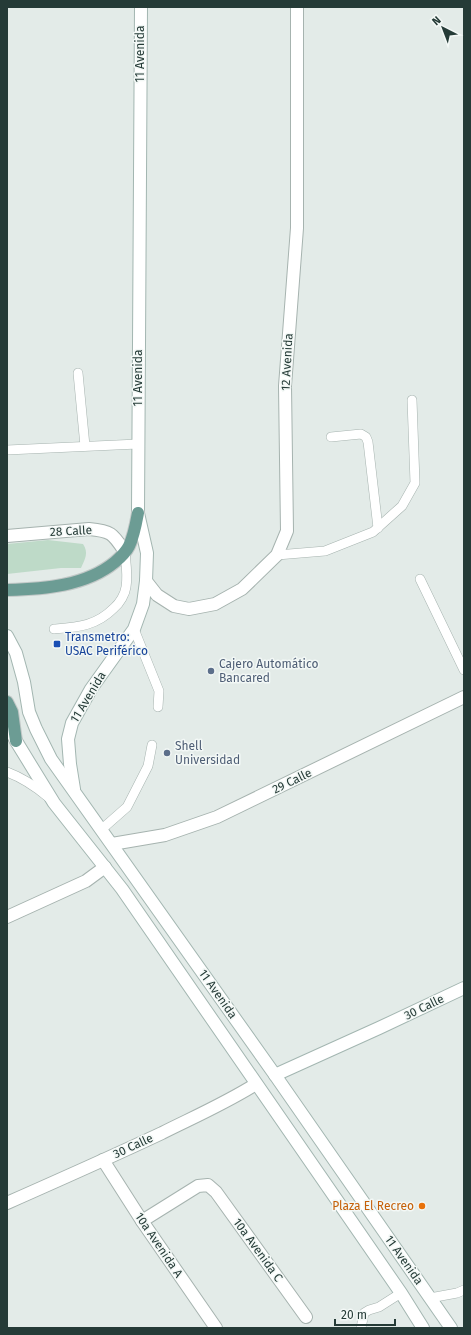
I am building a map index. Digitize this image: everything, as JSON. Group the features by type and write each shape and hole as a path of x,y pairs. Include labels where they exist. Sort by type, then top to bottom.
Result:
{"main road":[{"path":"7,590 26,590 73,583 109,567 126,552 134,534 138,513"},
{"path":"7,702 12,712 16,741"}],"street":[{"name":"11 Avenida","path":"141,7 138,513 147,553 146,581 143,604 134,629 91,689 72,723 68,739 70,764 75,792 276,1075 451,1328"},
{"name":"12 Avenida","path":"146,581 157,595 174,606 189,609 215,604 242,589 277,555 287,531 285,386 297,228 298,7"},
{"name":"28 Calle","path":"7,536 89,529 102,530 114,535 126,552"},
{"path":"7,636 16,653 34,724 51,759 75,792"},
{"name":"29 Calle","path":"112,844 165,834 217,816 464,697"},
{"name":"11 Avenida","path":"7,724 54,803 122,889 424,1328"},
{"path":"7,917 86,881 105,867"},
{"name":"30 Calle","path":"276,1075 464,988"},
{"name":"30 Calle","path":"7,1203 104,1160 236,1097 256,1084"},
{"name":"10a Avenida A","path":"104,1160 142,1220 216,1328"},
{"name":"10a Avenida C","path":"142,1220 198,1186 208,1185 216,1192 306,1317"}],"lane":[{"path":"78,373 84,446"},
{"path":"277,555 325,551 373,532 402,506 415,483 412,400"},
{"path":"331,436 361,434 366,437 368,442 378,528"},
{"path":"7,450 138,444"},
{"path":"54,629 78,627 93,623 107,615 120,603 126,588 126,552"},
{"path":"420,579 464,670"},
{"path":"134,629 159,691 158,707"},
{"path":"102,829 127,807 148,766 152,745"},
{"path":"7,772 32,784 54,803"},
{"path":"430,1298 457,1293 464,1290"},
{"path":"361,1328 364,1313 379,1307 401,1293"}],"green space":[{"path":"48,540 83,544 86,553 81,568 61,568 7,574 7,544"}],"place":[{"name":"Transmetro: USAC Periférico","path":"57,644"},
{"name":"Cajero Automático Bancared","path":"211,671"},
{"name":"Shell Universidad","path":"167,753"},
{"name":"Plaza El Recreo","path":"422,1206"}]}
